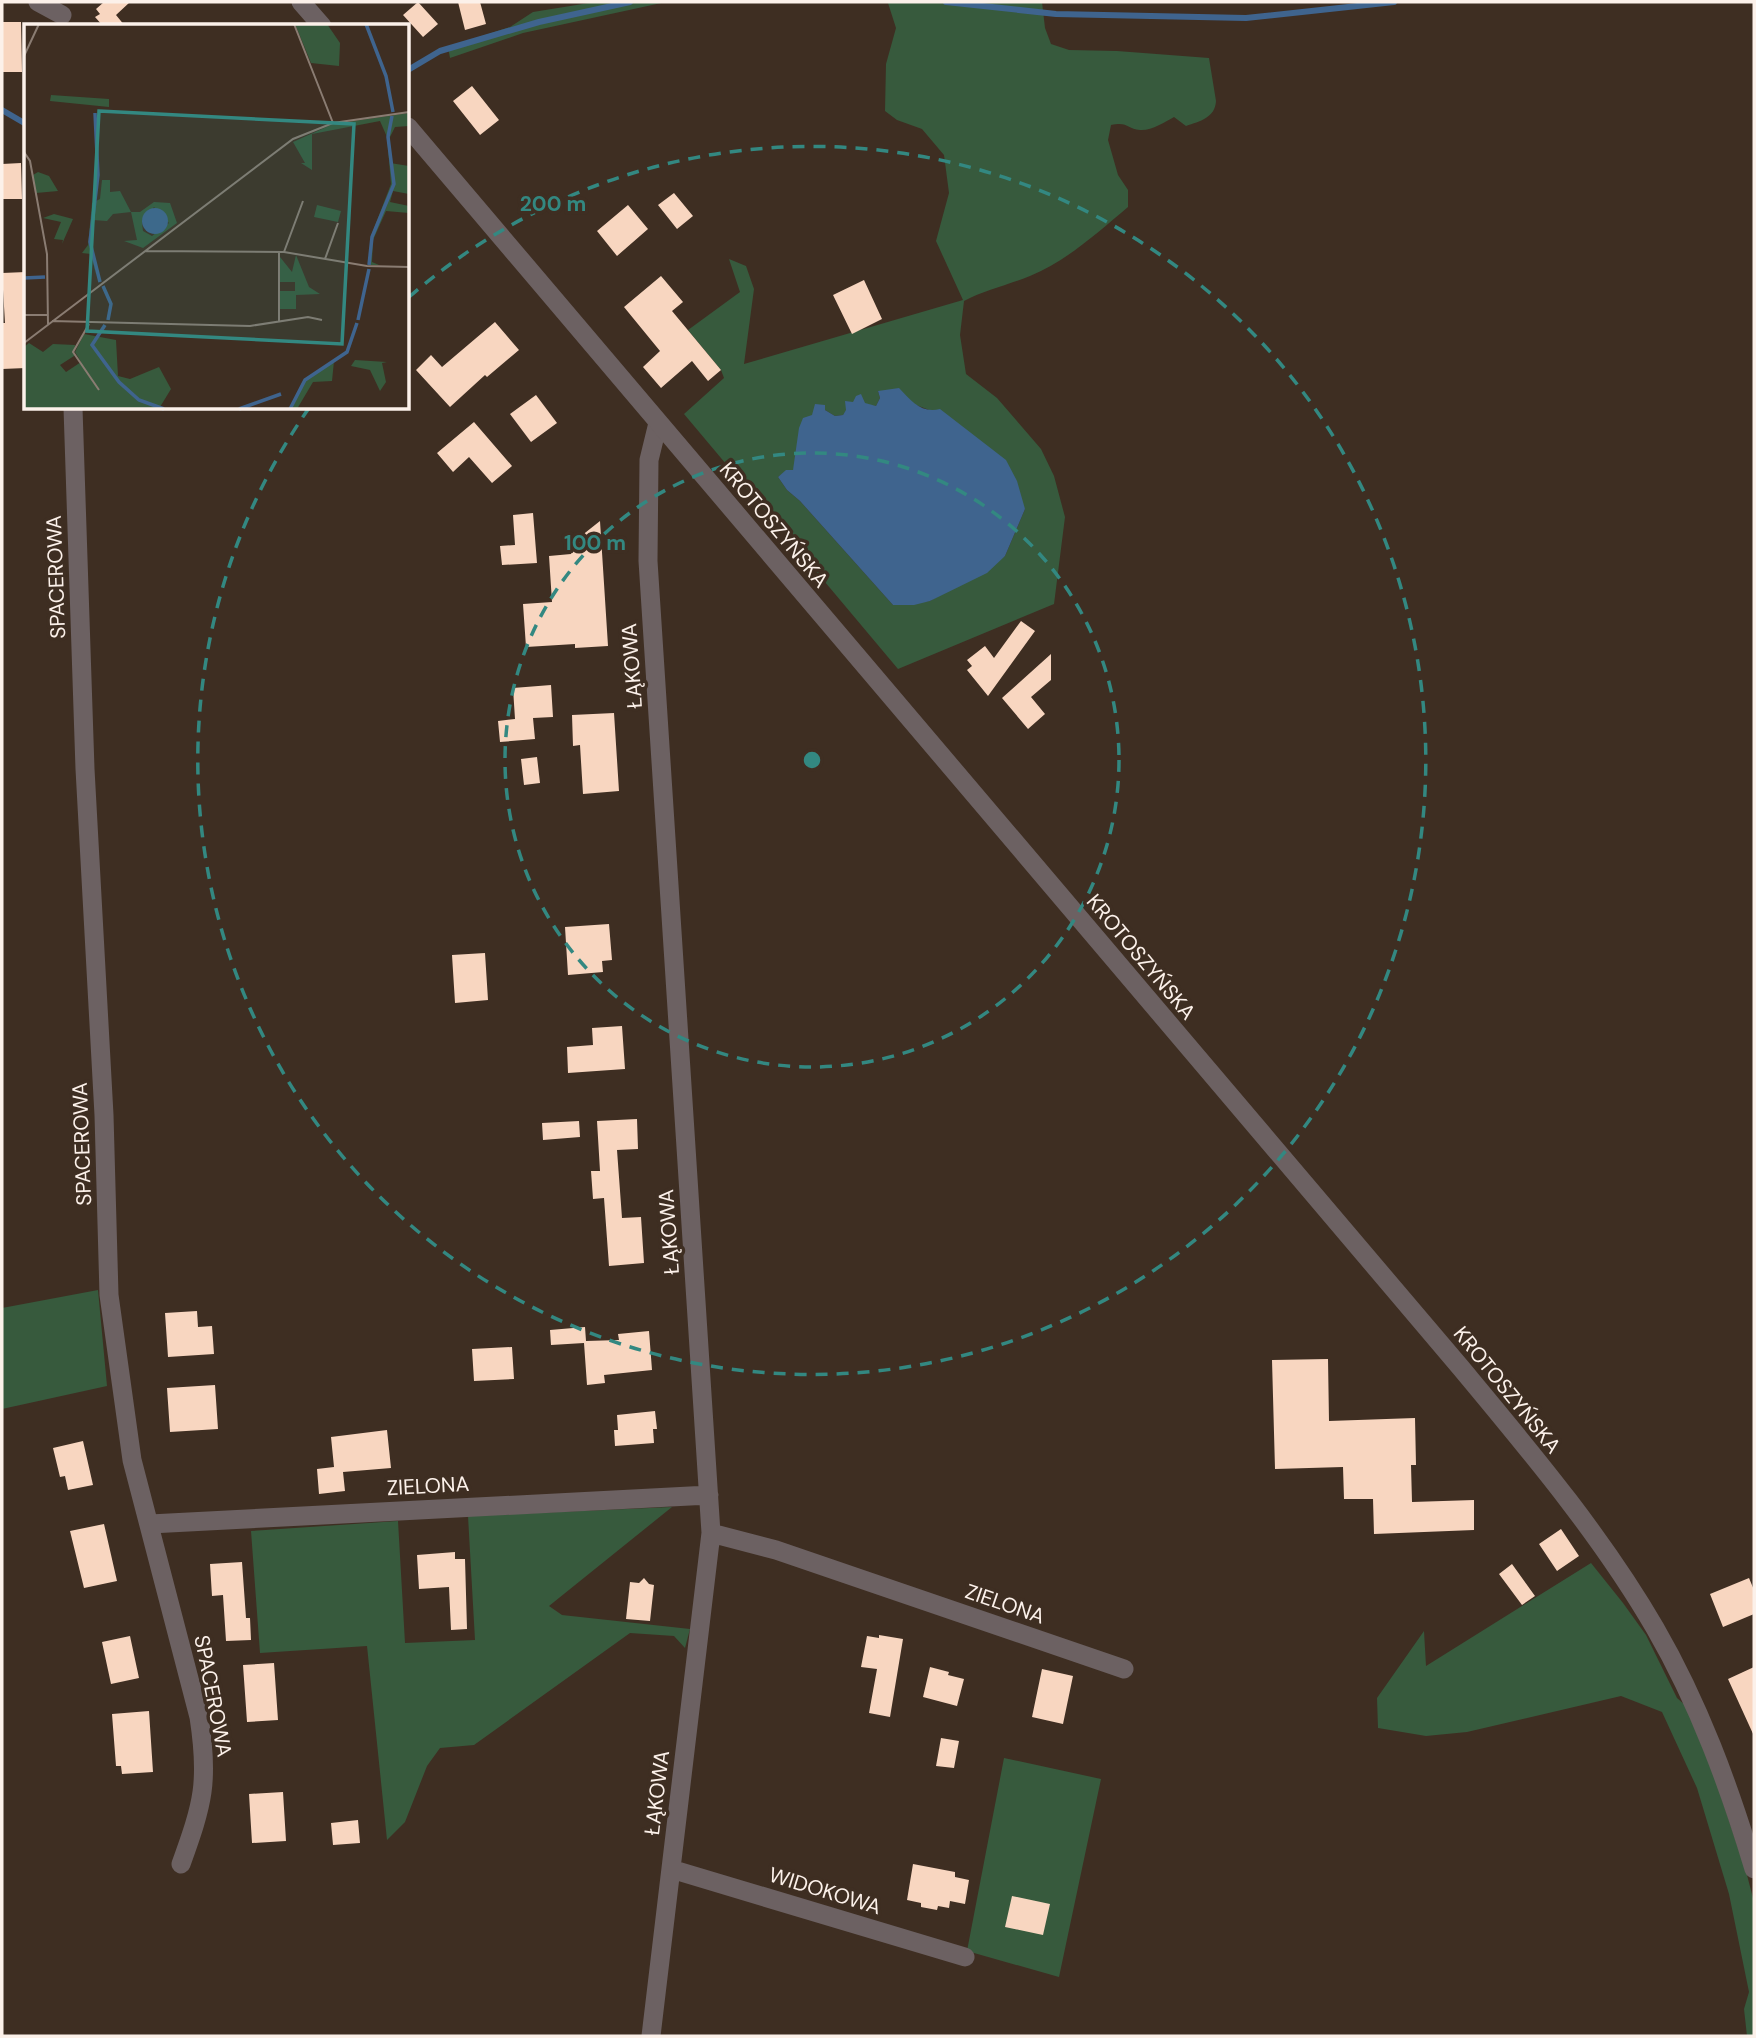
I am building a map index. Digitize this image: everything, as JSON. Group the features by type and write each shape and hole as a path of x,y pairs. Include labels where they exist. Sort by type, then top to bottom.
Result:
{"street":[{"path":"38,2 62,14"},
{"path":"301,2 320,24"},
{"name":"KROTOSZYŃSKA","path":"410,129 1461,1368 1587,1525 1672,1659 1706,1730 1754,1869"},
{"name":"SPACEROWA","path":"73,410 85,769 103,1102 109,1295 132,1460 199,1717 204,1752 203,1798 181,1864"},
{"name":"ŁĄKOWA","path":"652,2036 711,1533 648,561 649,460 658,423"},
{"name":"ZIELONA","path":"150,1524 709,1495"},
{"name":"ZIELONA","path":"711,1533 776,1550 1124,1669"},
{"name":"WIDOKOWA","path":"671,1869 965,1957"}],"green space":[{"path":"595,2 666,2 523,33 450,58 448,47 510,27 533,12"},
{"path":"851,2 1042,2 1045,28 1051,44 1069,50 1209,58 1216,101 1210,115 1186,126 1174,117 1144,130 1121,124 1111,125 1108,140 1118,175 1128,190 1128,207 1082,245 1044,270 964,301 960,335 966,374 997,398 1041,449 1054,476 1065,517 1054,604 898,669 684,414 724,378 721,370 688,330 740,292 729,259 746,266 754,289 744,364 963,300 936,241 949,193 944,155 922,129 897,120 885,111 886,64 896,28 888,3","holes":["878,391 932,411 1025,509 1005,556 930,601 893,605 778,477 793,470 825,410 835,416 843,415 846,402 876,406 880,398"]},
{"path":"98,1290 107,1386 2,1409 2,1308"},
{"path":"672,1507 549,1606 562,1615 690,1629 685,1648 674,1636 630,1633 474,1745 440,1748 427,1766 405,1822 387,1840 367,1646 260,1653 251,1531 398,1521 405,1643 475,1640 468,1516"},
{"path":"1591,1563 1646,1635 1677,1698 1685,1705 1714,1775 1754,1902 1754,2036 1747,2036 1744,2009 1749,1992 1729,1894 1697,1788 1662,1712 1621,1696 1467,1732 1426,1736 1378,1728 1377,1698 1424,1631 1426,1666"},
{"path":"1004,1758 1101,1779 1059,1977 967,1951"}],"water":[{"path":"899,388 922,408 940,409 1006,460 1017,481 1025,509 1005,556 987,573 930,601 914,605 893,605 778,477 786,470 793,470 799,428 803,418 812,415 815,404 825,405 825,410 835,416 843,415 846,410 845,401 853,402 856,396 861,394 865,403 876,406 880,398 878,391"}],"building":[{"path":"104,2 130,2 116,15 123,24 101,24 95,17 100,14 96,9"},
{"path":"418,2 438,24 423,37 403,15"},
{"path":"458,2 480,2 486,24 465,30"},
{"path":"2,22 21,22 22,72 2,72"},
{"path":"472,86 499,120 480,135 453,101"},
{"path":"21,163 22,199 2,199 2,164"},
{"path":"674,193 693,216 677,229 658,205"},
{"path":"628,205 648,229 617,256 597,231"},
{"path":"24,272 24,368 2,369 2,323 5,323 2,273"},
{"path":"661,276 683,302 672,311 721,370 708,381 692,361 661,388 643,367 660,351 624,307"},
{"path":"864,280 882,319 852,334 833,295"},
{"path":"495,322 519,350 487,377 485,375 450,407 416,370 431,355 442,367"},
{"path":"536,395 557,423 531,442 510,414"},
{"path":"474,422 512,466 492,483 469,457 453,472 437,453"},
{"path":"533,513 537,563 502,565 500,546 515,545 513,515"},
{"path":"600,521 608,646 575,648 575,644 526,647 523,604 552,602 549,556 571,554 571,544"},
{"path":"1021,621 1035,631 988,696 967,670 972,666 967,660 985,646 994,658"},
{"path":"1051,654 1051,680 1031,697 1045,714 1028,729 1002,698"},
{"path":"551,685 553,717 533,718 535,739 500,742 498,721 515,719 513,688"},
{"path":"614,713 619,791 583,794 580,745 573,746 572,715"},
{"path":"537,757 540,783 524,785 521,759"},
{"path":"609,924 612,960 602,961 603,972 568,975 565,927"},
{"path":"485,953 488,1000 455,1003 452,955"},
{"path":"622,1026 625,1069 568,1073 567,1047 593,1045 592,1028"},
{"path":"637,1119 638,1149 617,1150 622,1218 641,1217 644,1263 609,1266 604,1198 593,1199 591,1171 600,1171 597,1121"},
{"path":"579,1121 580,1137 543,1140 542,1123"},
{"path":"197,1311 198,1327 212,1326 214,1354 168,1357 165,1313"},
{"path":"585,1327 586,1341 619,1340 618,1334 649,1331 652,1370 604,1375 605,1383 587,1385 584,1343 551,1345 550,1330"},
{"path":"512,1347 514,1379 474,1381 472,1349"},
{"path":"1328,1359 1329,1421 1415,1418 1416,1465 1411,1465 1412,1502 1474,1500 1474,1530 1374,1534 1373,1499 1344,1499 1343,1467 1275,1469 1272,1360"},
{"path":"215,1385 218,1429 170,1432 167,1388"},
{"path":"655,1411 657,1429 653,1429 654,1443 615,1446 617,1415"},
{"path":"387,1430 391,1468 343,1472 345,1491 319,1494 317,1469 334,1467 331,1437"},
{"path":"83,1441 93,1485 68,1490 65,1476 60,1477 53,1448"},
{"path":"104,1524 117,1581 84,1588 70,1531"},
{"path":"1561,1529 1579,1556 1557,1571 1539,1544"},
{"path":"455,1552 455,1559 465,1559 467,1629 451,1630 449,1587 419,1589 417,1555"},
{"path":"242,1562 246,1618 250,1618 251,1640 226,1641 223,1595 212,1596 210,1564"},
{"path":"1512,1564 1535,1596 1522,1605 1499,1574"},
{"path":"644,1578 654,1585 650,1621 626,1619 630,1582 639,1583"},
{"path":"1749,1578 1754,1590 1754,1614 1723,1627 1710,1594"},
{"path":"879,1635 903,1639 890,1717 869,1713 877,1669 861,1667 867,1636 879,1638"},
{"path":"130,1636 139,1678 111,1684 102,1642"},
{"path":"274,1663 278,1720 247,1722 243,1665"},
{"path":"930,1667 964,1679 957,1706 923,1697"},
{"path":"1754,1667 1754,1736 1728,1679"},
{"path":"1042,1669 1073,1676 1063,1724 1032,1717"},
{"path":"149,1711 153,1772 122,1774 121,1766 116,1766 112,1714"},
{"path":"941,1738 959,1741 954,1768 936,1766"},
{"path":"283,1792 286,1841 252,1843 249,1794"},
{"path":"358,1820 360,1843 333,1845 331,1823"},
{"path":"913,1864 955,1872 955,1877 969,1880 965,1904 950,1901 949,1908 938,1906 937,1910 921,1907 921,1903 907,1900"},
{"path":"1012,1896 1050,1904 1043,1935 1005,1927"}],"waterway":[{"path":"410,69 440,51 539,22 630,2"},
{"path":"946,2 1056,14 1246,18 1394,2"},
{"path":"2,110 24,123"}]}
